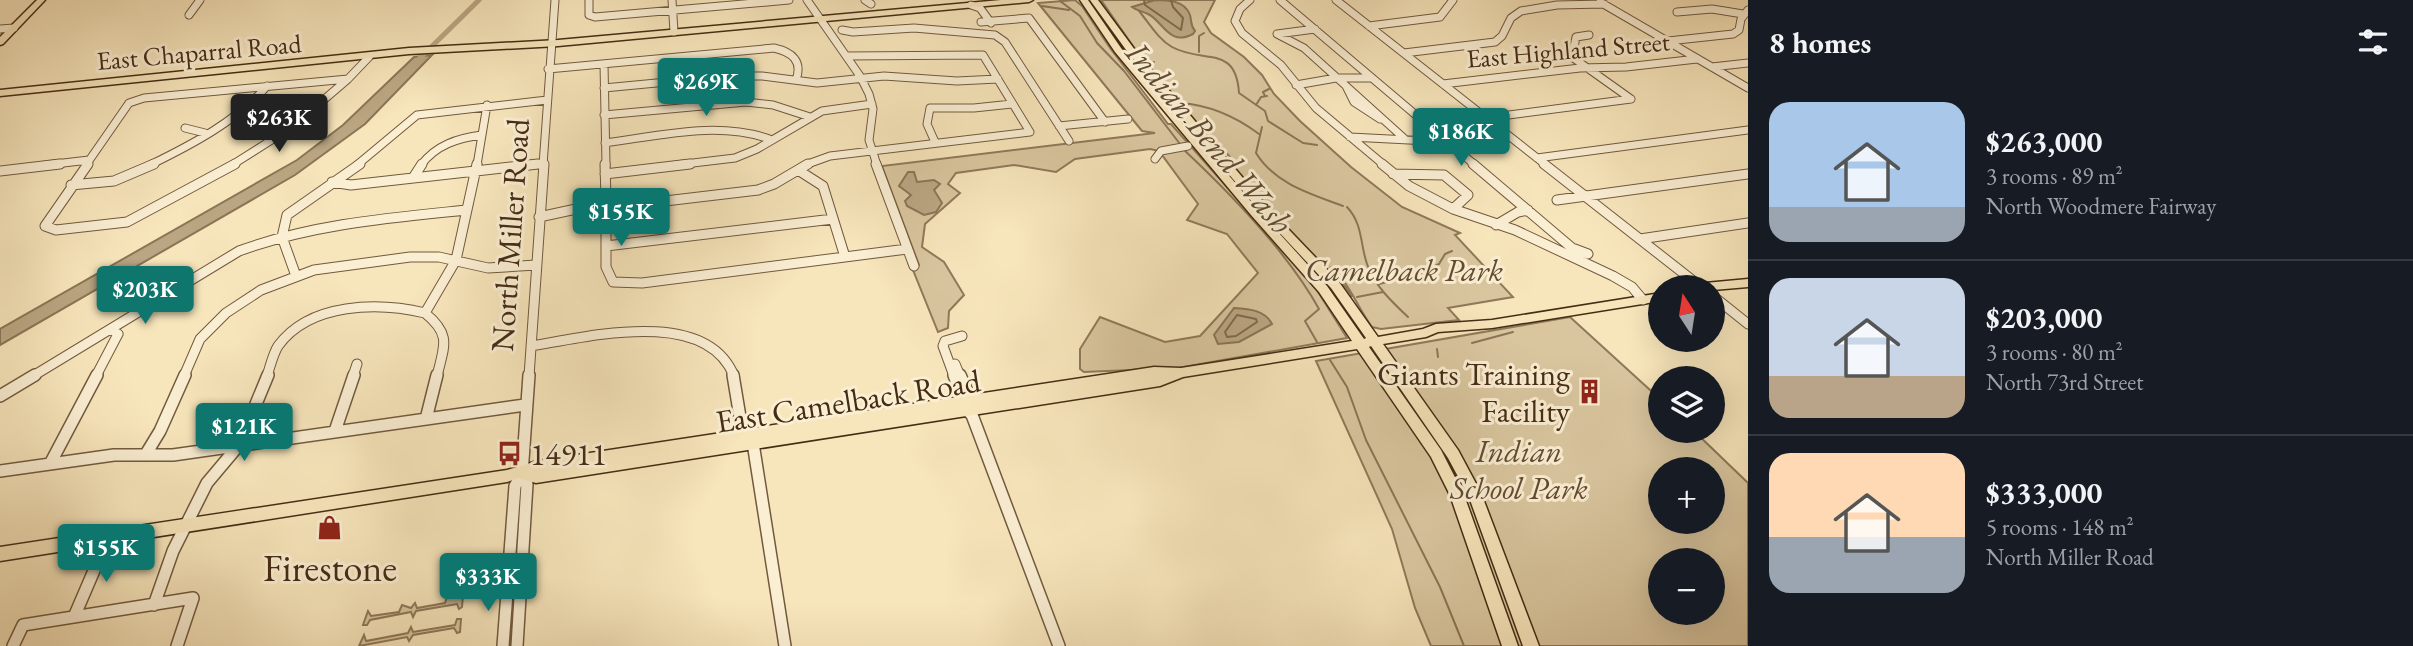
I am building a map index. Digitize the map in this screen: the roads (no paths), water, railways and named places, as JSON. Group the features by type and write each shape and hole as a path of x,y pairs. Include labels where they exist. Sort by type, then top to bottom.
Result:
{"main road":[{"path":"1,29 29,0"},
{"path":"0,41 40,0"},
{"name":"East Chaparral Road","path":"0,93 401,53 551,44 1029,0"},
{"path":"1084,0 1118,50 1255,214 1368,343 1452,454 1471,487 1531,646"},
{"path":"1094,0 1132,52 1266,212 1325,274 1450,479 1510,646"},
{"path":"1726,285 1748,283"},
{"path":"1726,288 1733,285"},
{"name":"East Camelback Road","path":"0,554 522,474 537,467 1160,381 1181,373 1426,333 1441,335 1480,329 1492,324 1648,299"}],"street":[{"path":"189,15 200,0 206,0"},
{"name":"North Miller Road","path":"503,646 515,486 522,474 548,69 555,0"},
{"path":"589,0 590,17 789,0"},
{"path":"672,0 674,32"},
{"path":"807,0 862,79 872,104 867,129 871,150 914,266"},
{"path":"815,0 824,15 822,19"},
{"path":"1250,0 1238,10 1237,26 1246,38 1272,55 1316,108 1393,174 1422,194 1496,225 1643,300"},
{"path":"1280,0 1572,248 1588,254"},
{"path":"1337,0 1346,0"},
{"path":"1337,0 1687,275"},
{"path":"1369,26 1440,17 1453,0"},
{"path":"1404,53 1495,42 1504,35 1511,18 1521,12 1598,1 1748,88"},
{"path":"976,5 973,9 991,24 984,33"},
{"path":"1668,41 1733,34 1739,30 1746,12 1719,9 1677,12"},
{"path":"983,18 1028,18 1105,121"},
{"path":"1,29 14,27"},
{"path":"842,30 853,32 906,27 965,31 984,33 1005,42 1069,141"},
{"path":"1315,29 1277,34 1304,48 1346,85 1349,96 1358,106 1389,122 1406,140"},
{"path":"1486,118 1631,99 1577,62 1571,54 1576,37 1590,35"},
{"path":"548,69 774,48 788,52 801,68 796,80"},
{"path":"623,206 749,192 774,184 830,156 1030,132 983,55 958,57 880,52 847,55"},
{"path":"348,79 144,98 129,103 45,226 56,230 127,222 196,187 274,140 348,79 369,57"},
{"name":"East Highland Street","path":"1443,84 1698,59"},
{"path":"1712,67 1748,63"},
{"path":"604,64 606,199"},
{"path":"604,88 730,76 817,83 896,76 957,81 998,79"},
{"path":"1296,85 1336,78 1372,78"},
{"path":"71,185 119,179 205,134 245,107 267,86"},
{"path":"296,276 281,235 282,223 287,215 372,155 412,118 422,113 547,100"},
{"path":"604,114 746,102 773,105 810,117"},
{"path":"605,174 724,161 747,155 810,117 829,109 872,104"},
{"path":"935,142 926,124 929,109 932,107 974,108 1012,104"},
{"path":"425,313 456,260 487,105"},
{"path":"1059,127 1128,119"},
{"path":"185,128 205,134"},
{"path":"605,143 725,130 751,132 772,140"},
{"path":"1537,158 1748,130"},
{"path":"414,178 420,167 444,143 463,136 482,135"},
{"path":"1349,137 1448,142"},
{"path":"1155,159 1161,151 1188,146"},
{"path":"0,178 4,168 89,160"},
{"path":"332,182 351,185 542,163"},
{"path":"798,170 823,187 845,257"},
{"path":"1393,174 1448,177 1468,195 1453,209"},
{"path":"1557,200 1748,174"},
{"path":"539,216 590,210 606,199 620,201 623,206"},
{"path":"590,210 595,218 606,219 617,216 623,206"},
{"path":"0,396 239,251 281,235 313,227 467,210"},
{"path":"1496,225 1518,212 1528,210"},
{"path":"606,219 606,267 612,282 642,283 907,249"},
{"path":"606,246 833,219"},
{"path":"1640,239 1748,223"},
{"path":"146,454 160,430 189,359 212,325 244,299 296,276 336,266 410,257 456,260 488,268 536,265"},
{"path":"1726,305 1748,324"},
{"path":"154,605 173,551 207,484 239,445 259,401 277,347 299,326 326,314 392,306 425,313 441,326 445,342 426,419"},
{"path":"50,464 118,334 111,329"},
{"path":"531,346 655,331 699,340 718,353 733,374 748,439 785,646"},
{"path":"962,335 945,341 943,346 970,407 1059,646"},
{"path":"335,432 357,364"},
{"path":"0,471 114,455 173,455 526,405"},
{"name":"North Miller Road","path":"517,646 527,484 522,474"},
{"path":"74,617 108,538"},
{"path":"13,646 23,625 193,598 177,646"}],"water":[{"path":"1155,0 1184,6 1190,15 1195,31 1193,34 1185,37 1172,35 1153,17 1132,7"},
{"path":"432,55 365,124 295,175 0,345 0,329 297,160 343,125 414,57"},
{"path":"908,172 914,172 917,182 934,180 940,184 934,190 942,203 936,212 924,215 907,206 905,201 911,195 899,186"},
{"path":"1234,308 1261,313 1272,324 1239,342 1218,344 1214,335"}],"waterway":[{"path":"417,61 479,0"},
{"name":"Indian Bend Wash","path":"1060,1 1080,16 1097,43 1124,71 1180,144"},
{"path":"1042,6 1069,10"},
{"path":"1139,11 1158,35 1172,47 1225,61 1237,78 1239,93 1256,105"},
{"path":"1199,52 1199,36 1204,33"},
{"path":"1146,62 1154,62"},
{"path":"1265,96 1263,92 1269,89"},
{"path":"1256,105 1261,97 1267,96"},
{"path":"1180,103 1202,106 1222,113 1259,134"},
{"path":"1256,105 1265,111 1268,121 1303,143 1317,145"},
{"path":"1262,127 1256,153 1273,173 1295,187 1343,206"},
{"name":"Indian Bend Wash","path":"1183,149 1275,245 1306,288 1319,309 1305,321 1317,342"},
{"path":"1347,207 1359,227 1367,264 1374,279 1408,317"},
{"path":"1416,275 1439,264 1445,254 1452,251"},
{"path":"1379,284 1411,276"},
{"path":"1357,297 1383,292"},
{"path":"1472,343 1513,332"},
{"path":"1437,349 1438,357"},
{"name":"Indian Bend Wash","path":"1330,360 1347,387 1366,440 1440,587 1464,646"}],"place":[{"name":"Giants Training Facility","path":"1590,392"},
{"name":"14911","path":"510,454"},
{"name":"Firestone","path":"330,528"}],"park label":[{"name":"Camelback Park","path":"1404,270"},
{"name":"Indian School Park","path":"1519,470"}]}
